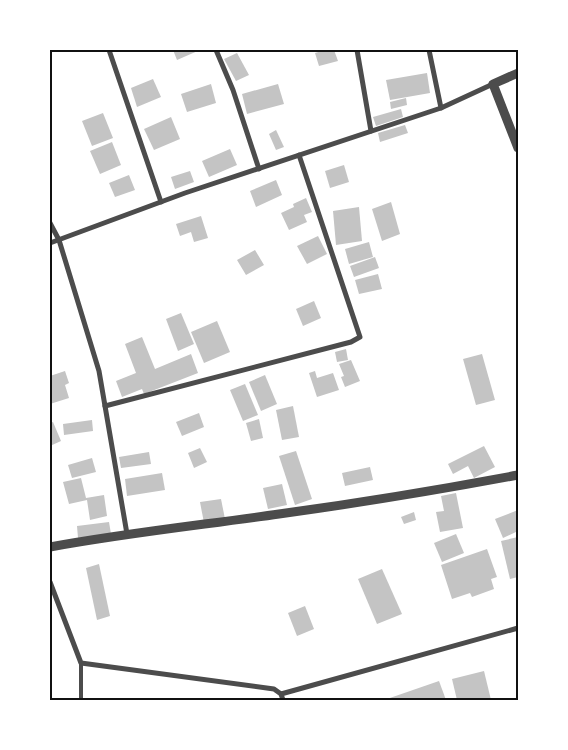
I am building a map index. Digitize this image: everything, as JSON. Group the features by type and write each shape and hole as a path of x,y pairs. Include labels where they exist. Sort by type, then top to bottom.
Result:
{"street":[{"path":"109,50 161,202"},
{"path":"216,50 233,90 259,168"},
{"path":"356,50 371,131"},
{"path":"429,50 441,108"},
{"path":"50,243 259,168 441,108 518,73"},
{"path":"493,84 518,148"},
{"path":"105,406 352,342 360,336 299,155"},
{"path":"50,223 59,240 99,371 127,534"},
{"path":"50,547 127,534 431,491 518,475"},
{"path":"50,582 81,663 274,689 281,694 283,700"},
{"path":"281,694 518,628"}],"lane":[{"path":"81,663 81,700"}],"building":[{"path":"173,50 200,50 177,60"},
{"path":"334,50 338,61 319,66 315,53"},
{"path":"237,53 249,75 236,81 224,59"},
{"path":"427,73 430,93 390,100 386,80"},
{"path":"153,79 161,97 137,107 131,88"},
{"path":"211,84 216,103 187,112 181,94"},
{"path":"278,84 284,104 247,114 242,94"},
{"path":"406,98 407,105 391,109 390,102"},
{"path":"401,109 403,117 376,126 373,117"},
{"path":"103,113 113,138 92,146 82,121"},
{"path":"171,117 180,139 154,150 144,129"},
{"path":"405,125 408,133 380,142 378,133"},
{"path":"276,130 284,147 276,150 269,134"},
{"path":"112,142 121,165 100,174 90,151"},
{"path":"230,149 237,165 209,177 202,161"},
{"path":"344,165 349,182 330,188 325,171"},
{"path":"190,171 194,182 175,189 171,177"},
{"path":"129,175 135,190 115,197 109,183"},
{"path":"276,180 282,195 256,207 250,191"},
{"path":"306,198 312,212 304,215 307,222 289,230 281,213 294,207 293,204"},
{"path":"391,202 400,234 382,241 372,209"},
{"path":"359,207 362,241 336,245 333,211"},
{"path":"201,216 208,238 194,242 191,232 180,236 176,224"},
{"path":"318,236 327,254 307,264 297,246"},
{"path":"369,242 373,257 349,264 345,249"},
{"path":"255,250 264,265 246,275 237,260"},
{"path":"375,257 379,268 354,277 350,266"},
{"path":"378,274 382,289 359,294 355,280"},
{"path":"314,301 321,318 303,326 296,309"},
{"path":"181,313 194,344 178,351 166,319"},
{"path":"217,321 230,352 204,363 191,332"},
{"path":"142,337 155,369 191,354 198,373 144,394 142,389 122,397 116,381 136,373 125,344"},
{"path":"346,349 348,360 337,362 335,352"},
{"path":"482,354 495,400 476,405 463,359"},
{"path":"351,360 360,381 345,387 341,377 344,376 339,364"},
{"path":"65,371 69,383 65,385 69,398 50,404 50,376"},
{"path":"315,371 317,378 333,373 339,390 317,397 309,373"},
{"path":"265,375 277,404 261,411 249,382"},
{"path":"245,384 258,415 243,421 230,390"},
{"path":"293,406 299,437 282,440 276,410"},
{"path":"199,413 204,427 182,436 176,422"},
{"path":"259,419 263,438 251,441 246,423"},
{"path":"92,420 93,431 64,435 63,424"},
{"path":"53,422 61,441 50,446 50,423"},
{"path":"484,446 495,467 474,478 468,466 453,474 448,464"},
{"path":"200,448 207,462 194,468 188,453"},
{"path":"296,451 312,499 295,505 279,456"},
{"path":"149,452 151,464 121,468 119,457"},
{"path":"92,458 96,472 72,478 68,465"},
{"path":"370,467 373,480 345,486 342,473"},
{"path":"162,473 165,490 127,496 125,479"},
{"path":"81,478 86,498 104,495 107,516 90,520 87,500 69,504 63,482"},
{"path":"282,484 287,505 268,509 263,488"},
{"path":"456,493 463,528 440,532 436,512 444,511 441,496"},
{"path":"221,499 225,519 204,523 200,502"},
{"path":"518,510 518,531 503,538 495,519"},
{"path":"414,512 416,520 404,524 401,517"},
{"path":"109,522 111,534 78,538 77,526"},
{"path":"456,534 464,553 442,562 434,543"},
{"path":"518,537 518,577 510,579 501,541"},
{"path":"487,549 497,577 491,579 494,589 472,597 470,593 452,599 441,565"},
{"path":"99,564 110,616 97,620 86,568"},
{"path":"382,569 402,614 377,624 358,579"},
{"path":"305,606 314,629 297,636 288,613"},
{"path":"484,671 491,700 457,700 452,679"},
{"path":"439,681 446,700 384,700"}]}
